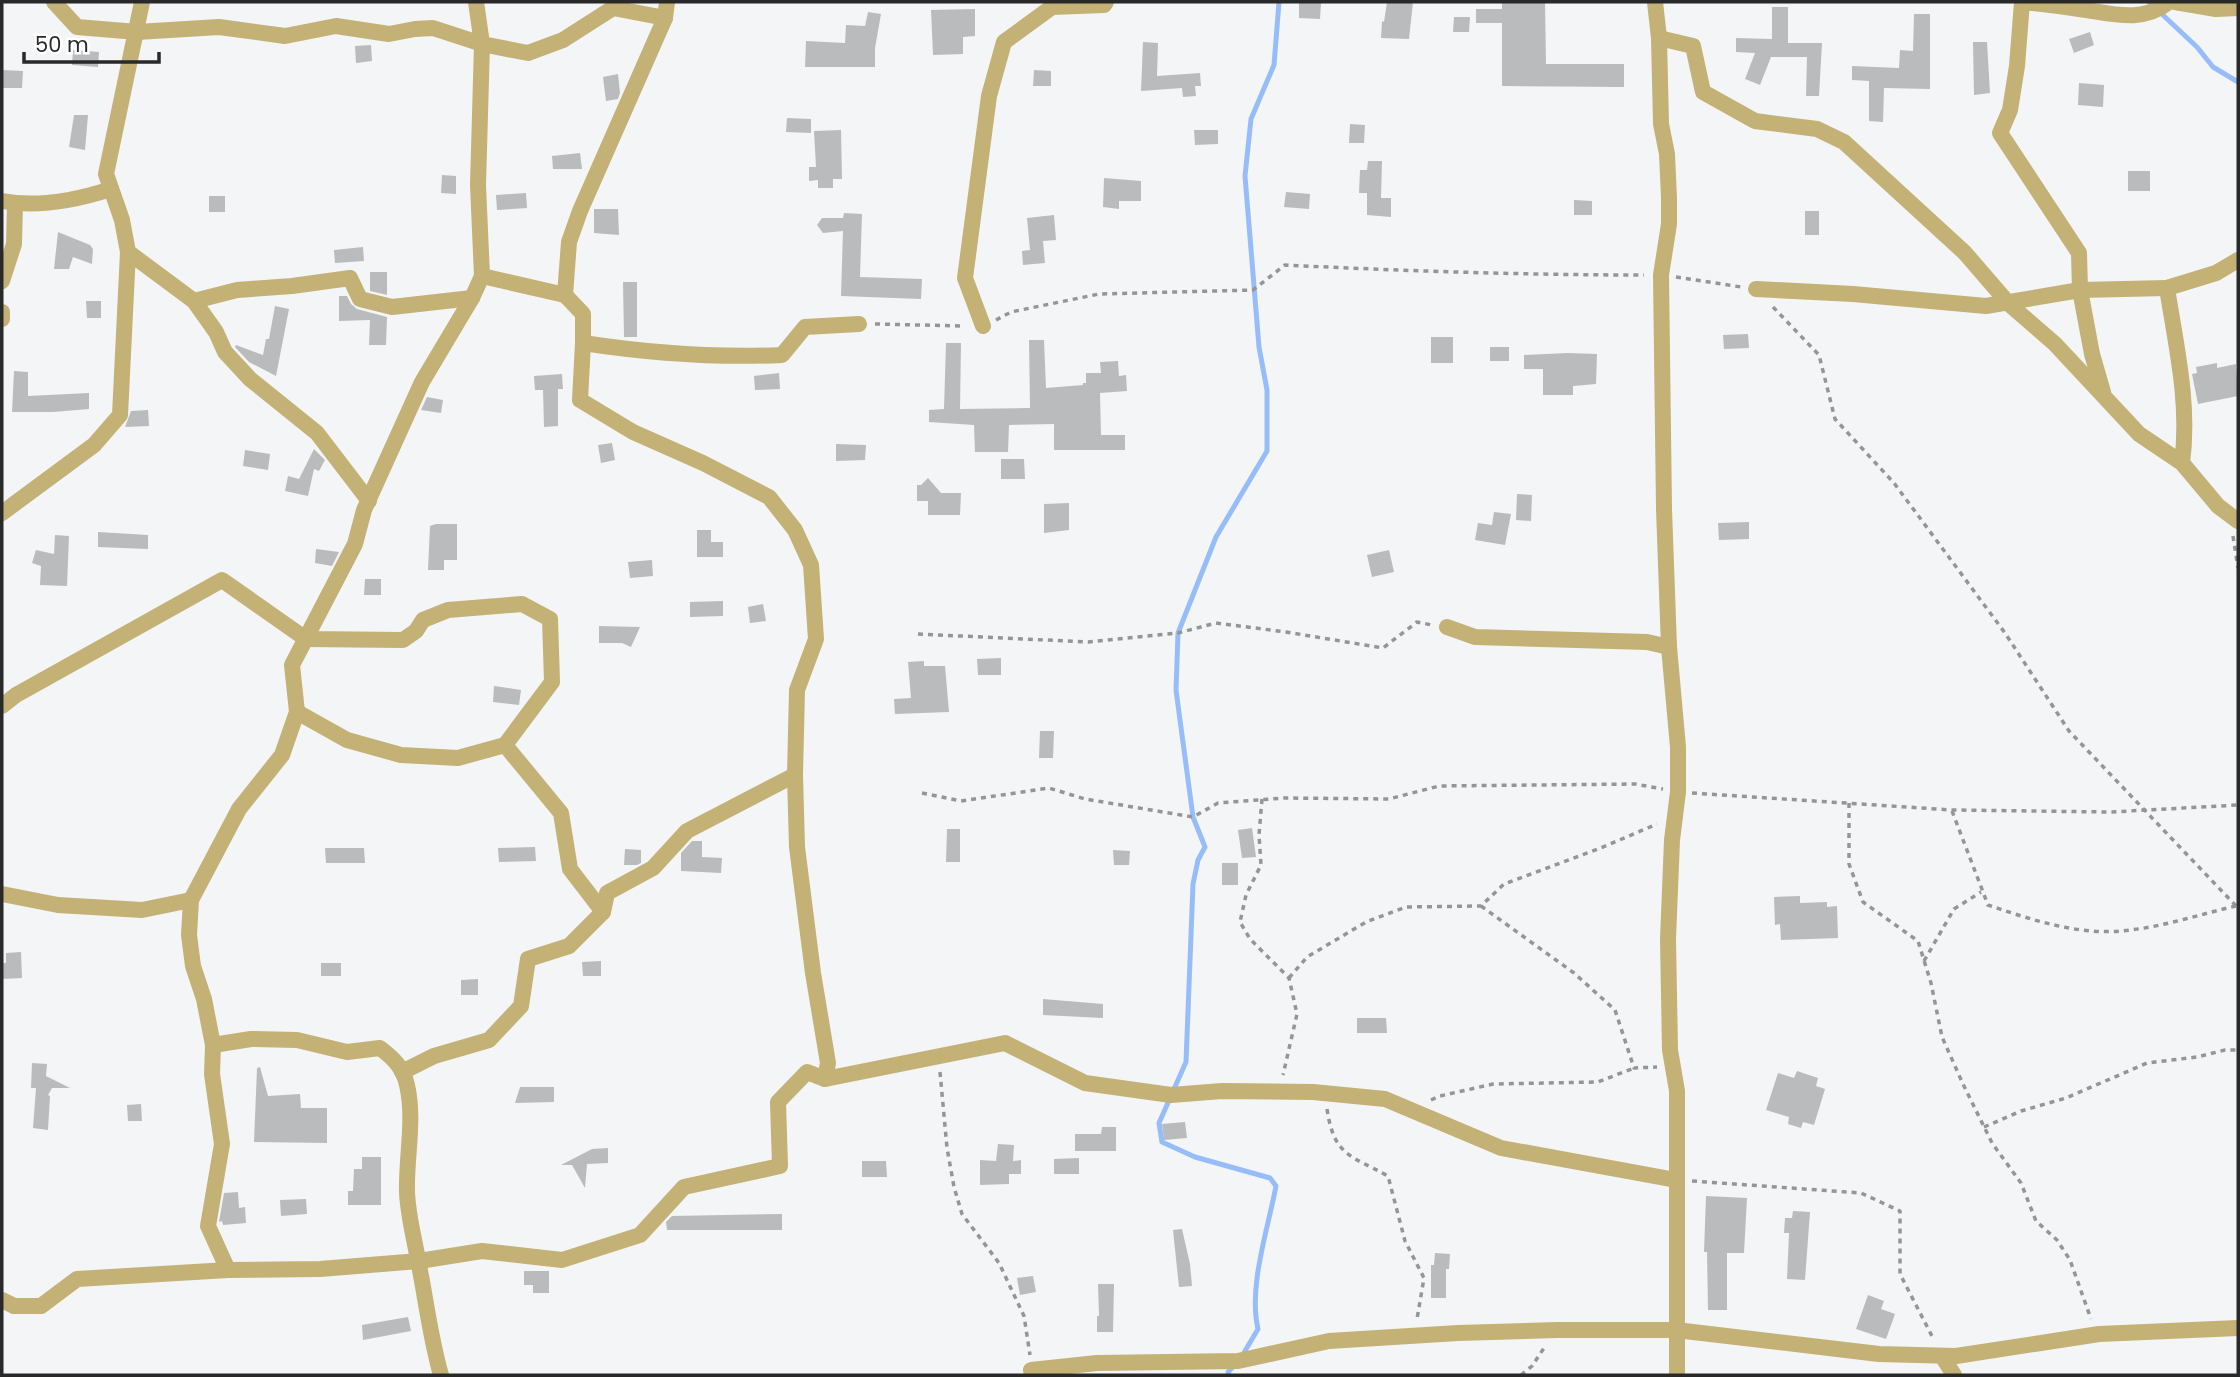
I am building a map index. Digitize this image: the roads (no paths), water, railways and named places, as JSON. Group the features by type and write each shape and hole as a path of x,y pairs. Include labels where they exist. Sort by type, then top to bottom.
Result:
{"street":[{"path":"54,2 78,27 137,32 219,27 285,36 336,26 388,34 433,28 482,44 528,52 563,40 613,8 666,10 569,242 565,295"},
{"path":"2,513 94,445 120,415 128,252 122,220 106,174 142,2"},
{"path":"228,1270 208,1226 222,1144 212,1074 213,1045 188,935 191,900 239,808 282,755 297,712 292,665 355,544 369,500 422,383 482,276 478,185 482,44 476,2"},
{"path":"984,326 965,278 989,96 1004,42 1052,7 1104,5 1105,2"},
{"path":"1655,2 1659,38 1661,124 1667,154 1669,224 1661,275 1664,509 1669,648 1678,747 1678,792 1672,840 1668,939 1670,1050 1677,1091 1677,1375"},
{"path":"2104,396 2092,354 2080,290 2079,253 2000,133 2010,110 2023,2 2119,17 2158,11 2169,2"},
{"path":"2175,2 2216,9 2238,8"},
{"path":"1659,38 1693,46 1703,92 1755,121 1817,129 1844,142 1965,253 2009,304 2055,344 2139,433 2182,463 2218,506 2238,521"},
{"path":"2,281 13,244 8,202 77,200 111,189"},
{"path":"128,252 194,301 216,332 225,352 250,379 317,433 369,500"},
{"path":"1756,289 1853,294 1986,306 2080,290 2167,288 2216,273 2238,260"},
{"path":"482,276 565,295 583,314 580,400 633,432 703,463 769,497 795,530 811,565 816,639 797,690 795,775 797,847 828,1063 825,1079"},
{"path":"194,301 237,290 350,278 360,299 392,307 472,298"},
{"path":"2167,288 2184,394 2185,439 2182,463"},
{"path":"2,312 2,319"},
{"path":"583,343 639,352 733,357 782,355 805,327 859,324"},
{"path":"2,706 16,695 222,580 306,639 402,640 416,631 423,620 448,610 522,604 550,619 552,682 505,745 458,758 401,755 347,740 297,712"},
{"path":"1447,627 1475,637 1647,642 1669,648"},
{"path":"505,745 561,813 570,869 603,912"},
{"path":"402,1072 434,1056 489,1040 521,1006 528,959 569,946 603,912 607,893 653,868 687,831 795,775"},
{"path":"2,894 58,905 142,910 191,900"},
{"path":"213,1045 251,1039 297,1040 347,1052 380,1048 398,1062 407,1084 410,1110 408,1218 419,1261 431,1343 441,1375"},
{"path":"2,1300 13,1306 41,1306 78,1279 228,1270 320,1269 419,1261 482,1251 562,1259 640,1235 684,1187 780,1166 778,1102 807,1072 825,1079 1005,1043 1085,1083 1171,1095 1222,1091 1279,1091 1385,1099 1501,1148 1676,1180"},
{"path":"1034,1373 1238,1361 1329,1341 1557,1330 1676,1330 1879,1354 1956,1356 2099,1334 2238,1328"},
{"path":"1941,1356 1954,1375"}],"waterway":[{"path":"1242,1356 1258,1329 1255,1295 1257,1277 1276,1186 1270,1178 1195,1157 1162,1142 1159,1123 1186,1062 1193,884 1198,860 1205,847 1193,817 1176,690 1178,633 1216,537 1267,451 1267,390 1259,347 1245,176 1251,119 1274,65 1279,2"},
{"path":"2149,2 2197,47 2213,67 2238,82"},
{"path":"1229,1375 1228,1372 1236,1364"}]}
